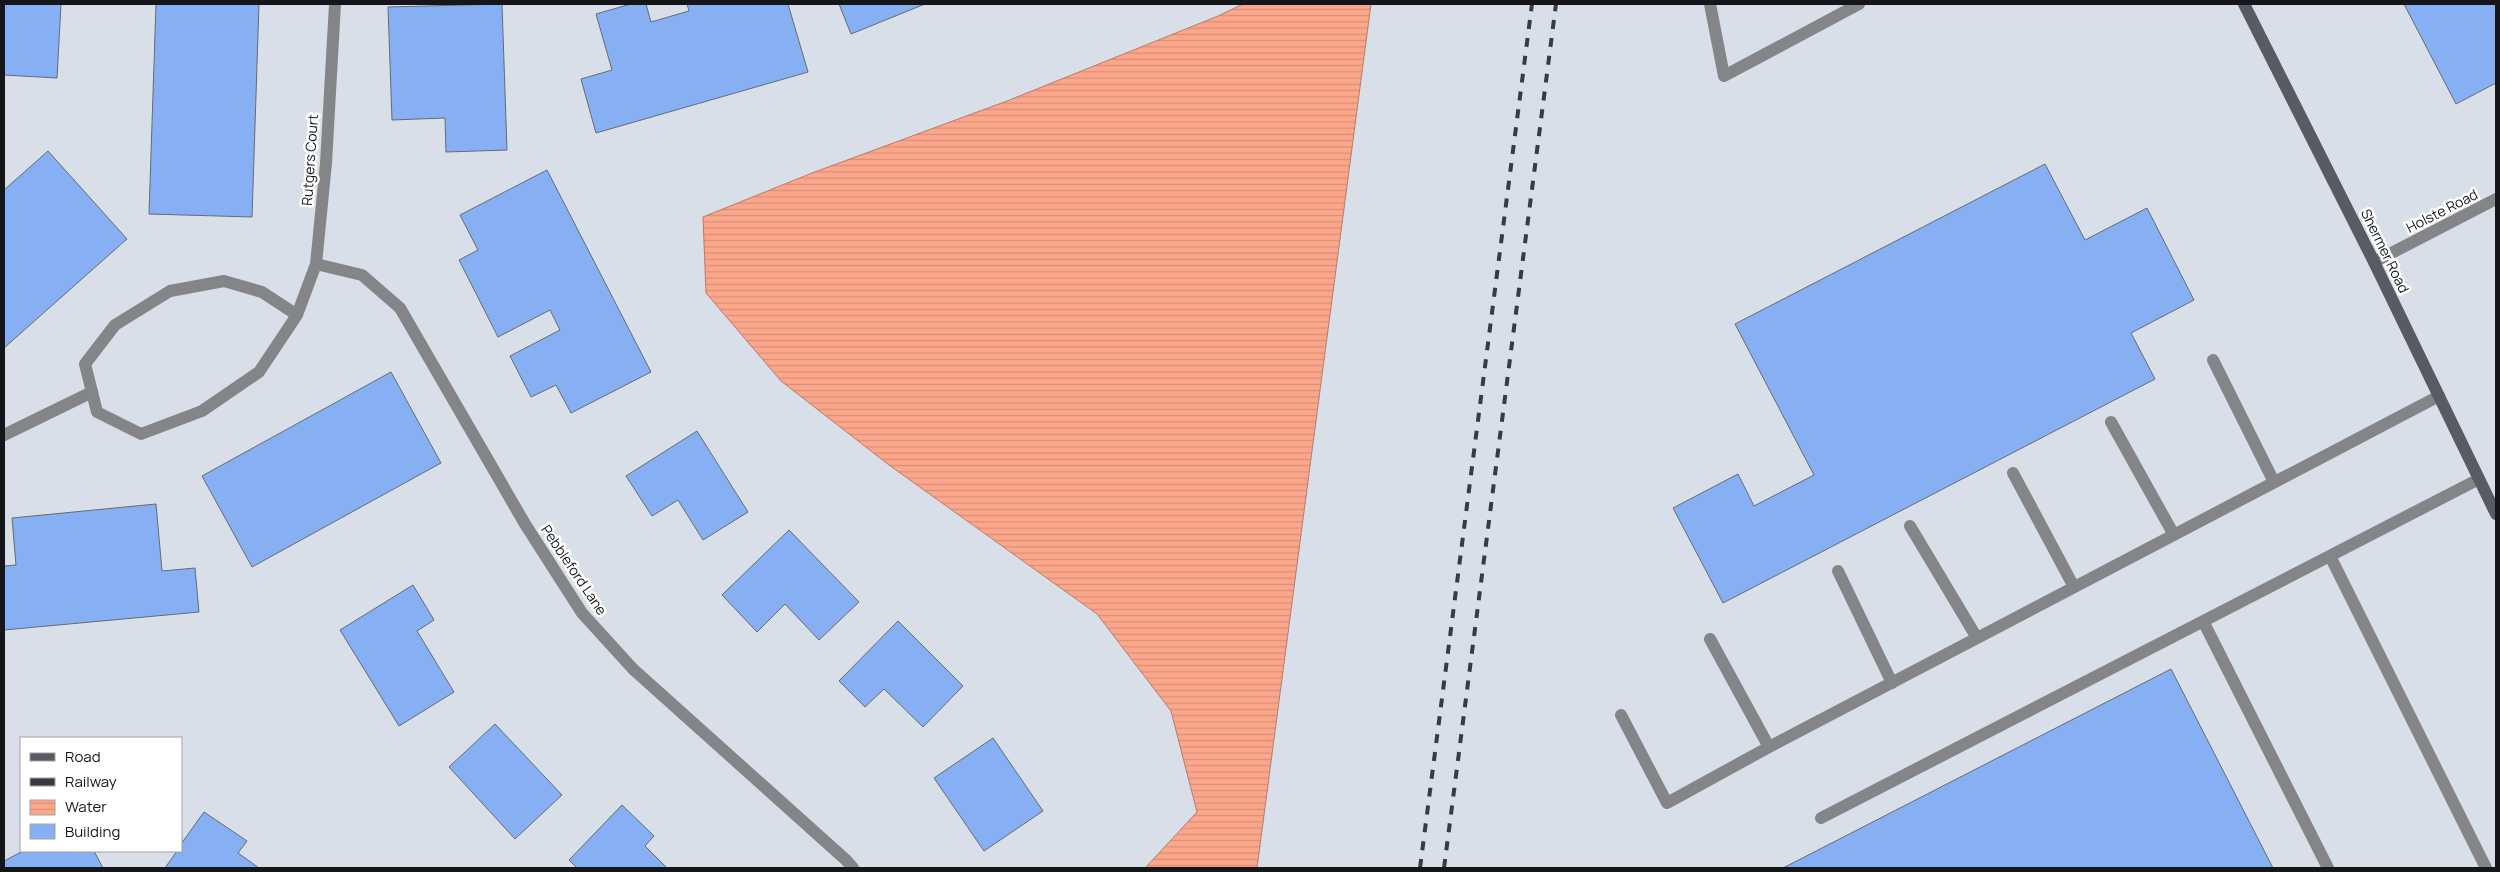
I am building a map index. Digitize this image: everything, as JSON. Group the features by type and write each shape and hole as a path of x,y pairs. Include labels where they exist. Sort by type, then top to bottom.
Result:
{"street":[{"name":"Rutgers Court","path":"297,315 262,292 224,281 170,291 115,325 85,364 97,412 141,434 202,411 259,372 297,315 316,264 326,163 334,4"},
{"path":"1710,4 1724,76 1859,4"},
{"name":"Shermer Road","path":"2244,4 2374,262 2496,514"},
{"name":"Holste Road","path":"2374,262 2496,199"},
{"name":"Pebbleford Lane","path":"316,264 362,275 400,308 525,524 582,614 633,669 853,868"},
{"path":"2212,360 2274,482"},
{"path":"4,435 92,392"},
{"path":"1621,715 1667,803 1770,746 2439,396"},
{"path":"2112,422 2174,535"},
{"path":"2013,473 2074,587"},
{"path":"1821,818 2479,479"},
{"path":"1910,526 1976,638"},
{"path":"2330,556 2486,868"},
{"path":"1838,570 1892,683"},
{"path":"2203,621 2328,868"},
{"path":"1710,639 1770,746"}],"water":[{"path":"1243,4 1371,4 1257,868 1145,868 1197,812 1171,711 1097,614 889,465 781,381 706,293 703,217 812,173 1007,101 1218,16"}],"building":[{"path":"4,4 61,4 57,78 4,75"},
{"path":"156,4 259,4 252,217 149,214"},
{"path":"502,4 507,150 446,152 445,118 392,120 388,7"},
{"path":"631,4 646,4 651,22 689,11 687,4 788,4 808,72 596,133 581,79 612,70 596,14"},
{"path":"839,4 925,4 851,34"},
{"path":"2404,4 2496,4 2496,83 2456,104"},
{"path":"48,151 127,239 4,348 4,190"},
{"path":"2045,164 2085,240 2147,208 2194,300 2131,333 2155,379 1723,603 1673,508 1738,474 1754,506 1814,475 1735,324"},
{"path":"547,170 651,372 571,413 556,385 531,397 510,356 560,330 550,310 498,337 459,260 478,250 460,215"},
{"path":"391,372 441,463 252,567 202,476"},
{"path":"697,431 748,512 703,540 678,500 652,516 626,476"},
{"path":"156,504 162,571 195,568 199,612 4,630 4,566 16,565 12,518"},
{"path":"789,530 859,602 819,640 785,604 757,632 722,595"},
{"path":"413,585 434,620 417,631 454,692 399,726 340,630"},
{"path":"898,621 963,686 923,727 884,689 865,707 839,681"},
{"path":"2171,669 2273,868 1783,868"},
{"path":"495,724 562,795 515,839 449,767"},
{"path":"993,738 1043,811 984,851 934,778"},
{"path":"622,805 654,836 645,846 667,868 577,868 569,860"},
{"path":"204,812 247,841 238,853 259,868 165,868 176,852 182,852 182,843"},
{"path":"21,852 95,852 103,868 4,868 4,861"}],"railway":[{"path":"1420,868 1532,4"},
{"path":"1444,868 1556,4"}]}
